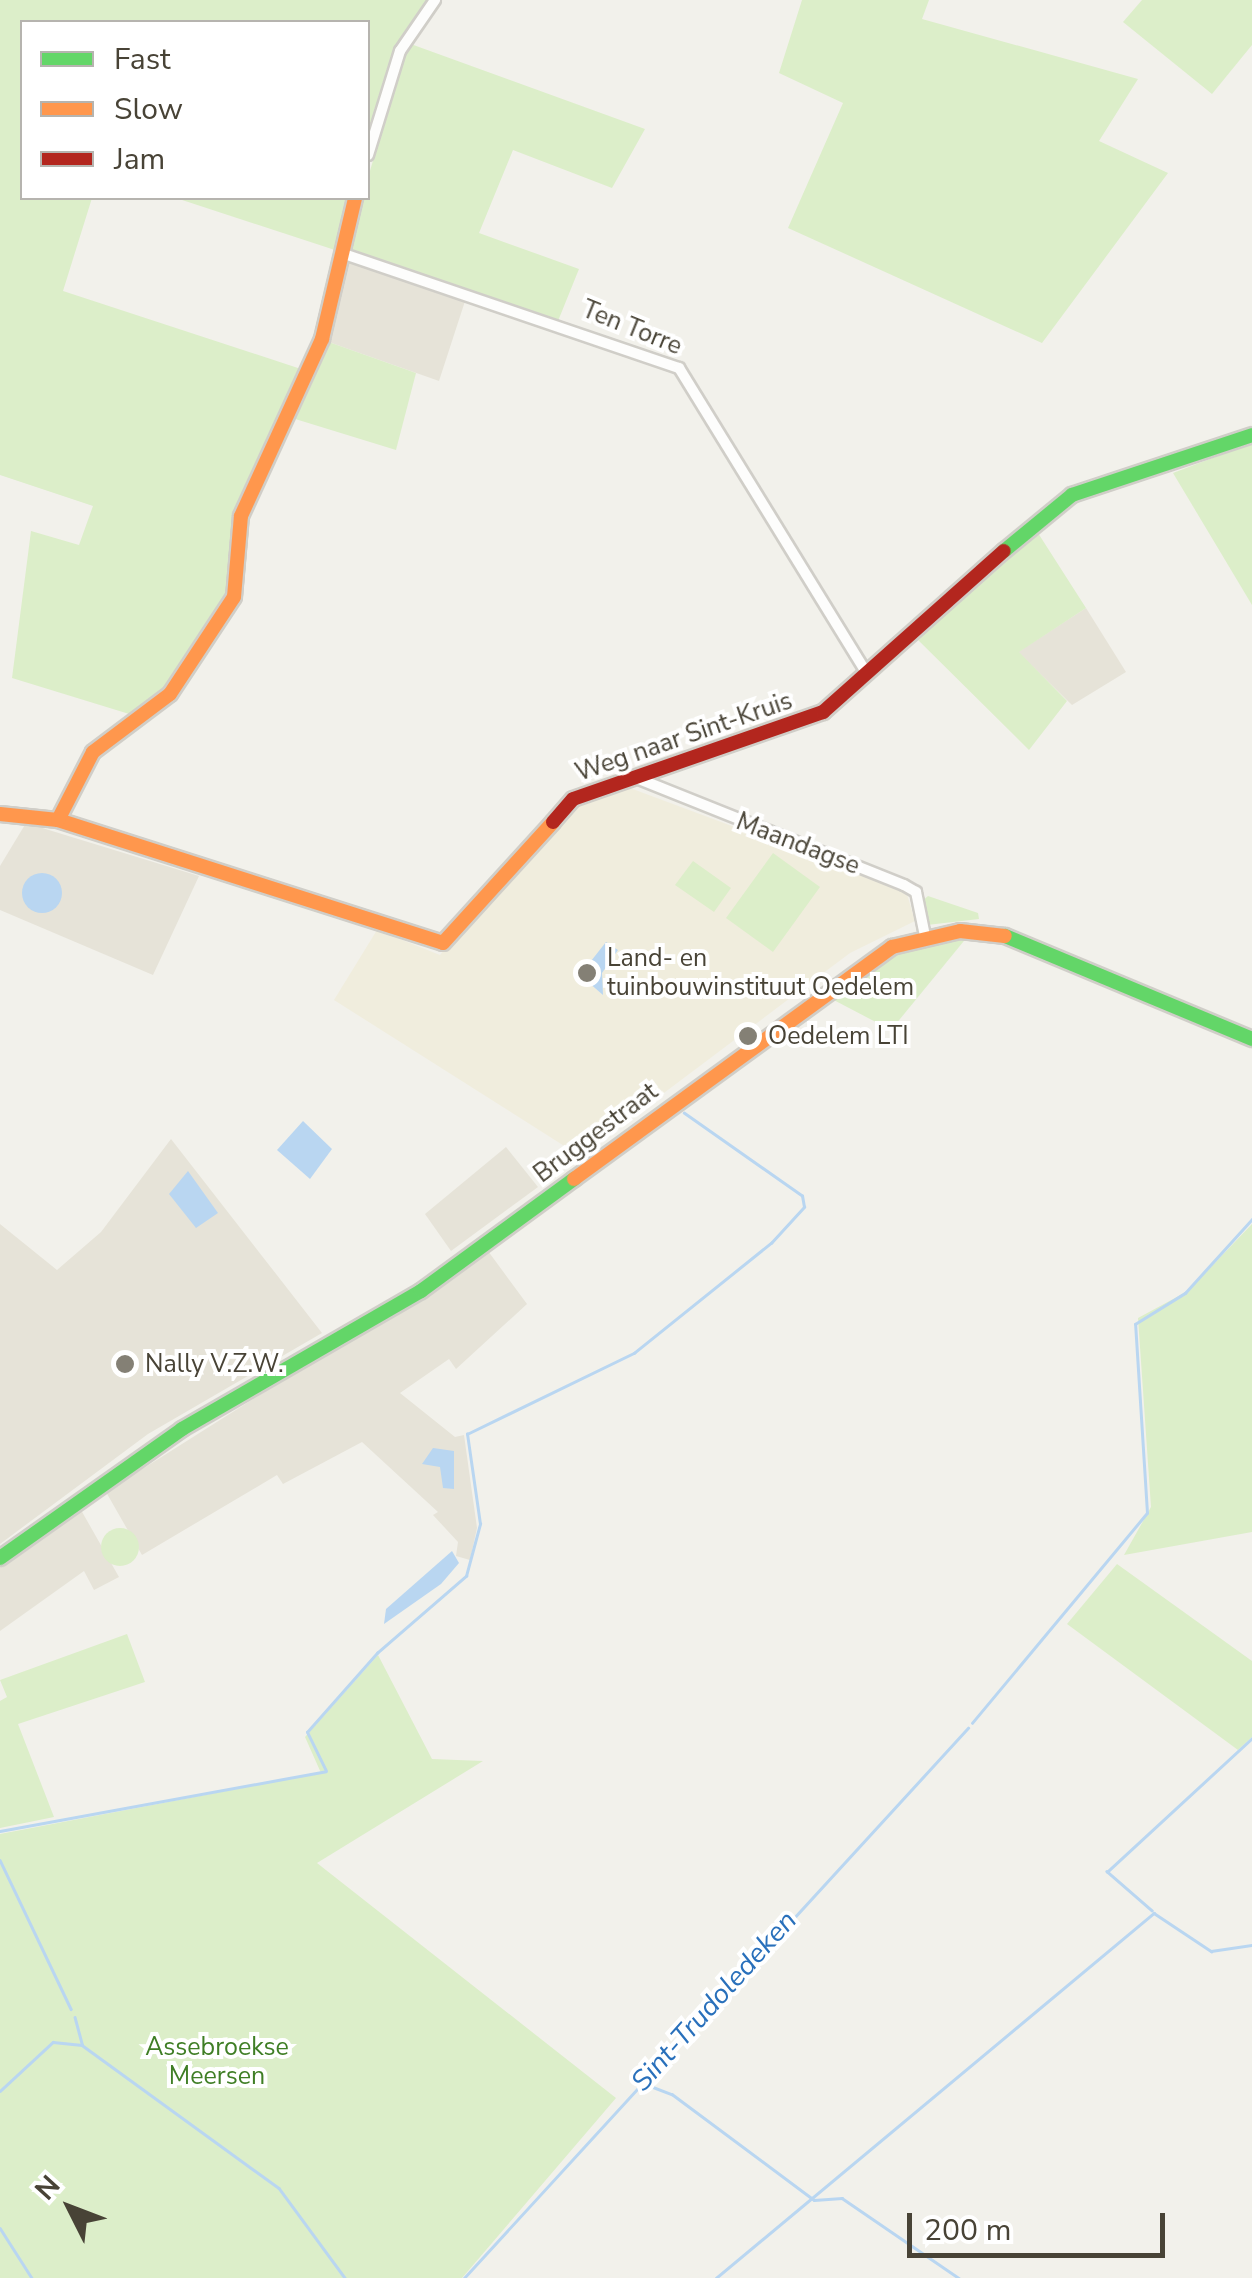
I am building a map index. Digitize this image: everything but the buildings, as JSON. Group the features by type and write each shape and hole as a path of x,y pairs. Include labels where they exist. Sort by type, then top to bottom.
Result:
{"street":[{"path":"370,149 400,50 435,0"},
{"path":"58,820 93,752 170,694 227,610 239,574 241,516 311,367 344,254 355,200"},
{"name":"Ten Torre","path":"344,254 679,368 866,672"},
{"name":"Weg naar Sint-Kruis","path":"0,814 58,820 443,943 573,800 823,712 1086,486 1170,468 1252,435"},
{"name":"Maandagse","path":"639,778 904,885 916,892 925,936"},
{"name":"Bruggestraat","path":"0,1558 182,1429 421,1291 850,971 925,936 972,930 1022,938 1252,1040"}],"shaded area":[{"path":"350,259 467,295 439,381 323,340"},
{"path":"1086,608 1126,672 1072,705 1018,652"},
{"name":"Land- en tuinbouwinstituut Oedelem","path":"622,785 906,891 915,921 850,953 580,1156 334,1000 377,930 440,955 569,806"},
{"path":"26,823 199,876 153,975 0,910 0,866"},
{"path":"171,1139 322,1333 148,1434 0,1544 0,1224 57,1270 101,1232"},
{"path":"506,1147 538,1187 451,1251 425,1214"},
{"path":"488,1251 527,1304 456,1369 449,1359 400,1393 455,1437 464,1435 477,1528 470,1560 456,1556 458,1542 433,1515 438,1512 362,1442 283,1484 277,1475 142,1555 106,1492"},
{"path":"81,1510 119,1577 94,1590 84,1571 0,1631 0,1567"}],"green space":[{"path":"0,0 433,0 401,45 370,143 370,20 20,20 20,200 91,200 63,291 307,371 250,490 235,589 173,686 139,717 12,678 31,531 79,545 93,506 0,475"},
{"path":"802,0 929,0 922,19 1138,79 1099,141 1168,173 1042,343 788,228 843,103 779,73"},
{"path":"1142,0 1252,0 1252,45 1212,94 1123,22"},
{"path":"408,43 645,129 612,188 513,150 479,233 579,269 558,321 347,248 361,200 370,200 370,171"},
{"path":"182,200 353,200 341,252"},
{"path":"323,340 416,373 396,450 292,418"},
{"path":"1252,443 1252,605 1173,473"},
{"path":"1038,533 1086,608 1019,652 1067,701 1029,750 914,636"},
{"path":"773,853 820,887 773,952 726,918"},
{"path":"693,861 731,888 714,912 675,885"},
{"path":"928,896 978,913 979,919 927,925 921,902"},
{"path":"968,936 891,1030 828,997 895,953"},
{"path":"1252,1224 1252,1532 1124,1555 1151,1507 1138,1318 1188,1291"},
{"path":"120,1528 133,1534 139,1547 133,1560 120,1566 107,1560 101,1547 107,1534"},
{"path":"1117,1564 1252,1661 1252,1737 1238,1750 1067,1624"},
{"path":"127,1634 145,1682 18,1724 54,1817 0,1828 0,1701 7,1697 0,1680"},
{"name":"Assebroekse Meersen","path":"378,1655 432,1759 483,1761 317,1863 616,2098 462,2278 0,2278 0,1834 321,1773 305,1737"}],"water":[{"path":"42,873 56,879 62,893 56,907 42,913 28,907 22,893 28,879"},
{"path":"606,942 618,950 602,973 603,995 580,975"},
{"path":"303,1121 332,1149 310,1179 277,1150"},
{"path":"188,1171 218,1213 196,1228 169,1194"},
{"path":"433,1448 454,1451 454,1489 443,1488 440,1467 422,1464"},
{"path":"452,1551 459,1563 441,1584 384,1624 386,1609"}],"waterway":[{"path":"0,1831 326,1771 307,1732 377,1653 466,1576 480,1524 467,1434 634,1353 771,1243 804,1207 802,1196 684,1113"},
{"name":"Sint-Trudoledeken","path":"972,1723 1147,1513 1135,1324 1185,1293 1252,1219"},
{"name":"Sint-Trudoledeken","path":"464,2278 968,1728"},
{"path":"1152,1911 1107,1872 1252,1738"},
{"path":"0,1860 71,2009"},
{"path":"716,2278 1154,1913 1211,1951 1252,1945"},
{"path":"75,2017 82,2044"},
{"name":"Sint-Trudoledeken","path":"0,2091 53,2042 82,2045 279,2188 345,2278"},
{"path":"640,2082 672,2094 814,2200 842,2198 959,2278"},
{"path":"0,2228 32,2278"}],"traffic: fast":[{"path":"1004,551 1072,495 1252,435"},
{"path":"1005,936 1252,1039"},
{"path":"0,1558 182,1429 421,1291 574,1179"}],"traffic: slow":[{"path":"58,820 93,752 170,694 234,597 241,516 322,339 355,200"},
{"path":"0,814 58,820 443,943 553,822"},
{"path":"574,1179 892,947 960,931 1005,936"}],"traffic: jam":[{"path":"553,822 573,799 823,712 1004,551"}],"place":[{"name":"Land- en tuinbouwinstituut Oedelem","path":"587,973"},
{"name":"Oedelem LTI","path":"748,1036"},
{"name":"Nally V.Z.W.","path":"125,1364"}]}
